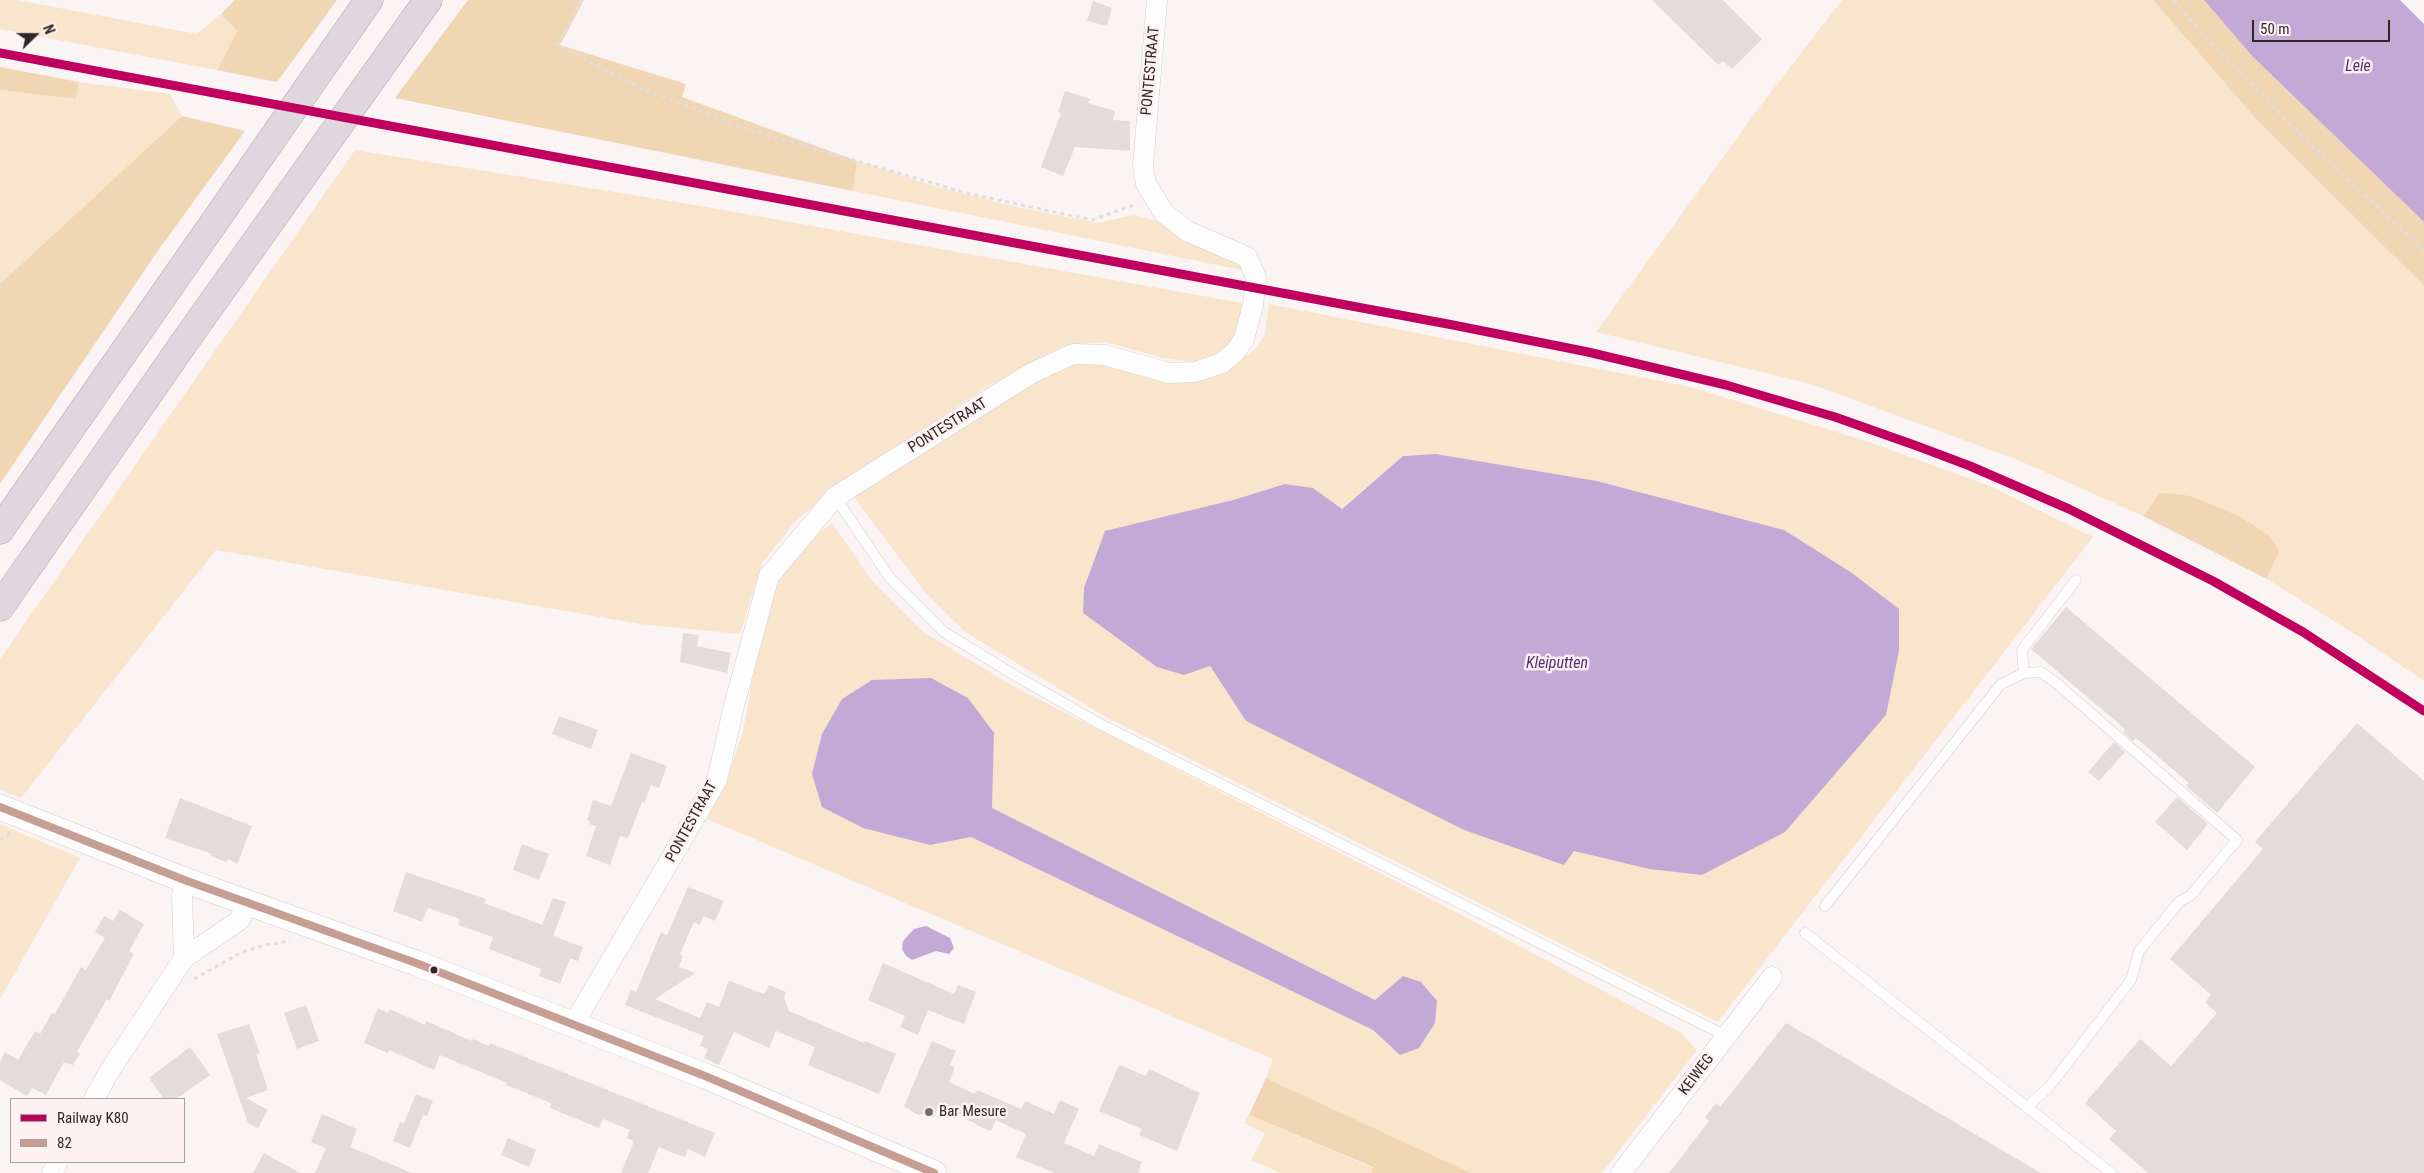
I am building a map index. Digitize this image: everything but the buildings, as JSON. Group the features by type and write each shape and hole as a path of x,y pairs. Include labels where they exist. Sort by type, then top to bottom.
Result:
{"highway":[{"path":"0,530 369,0"},
{"path":"0,607 193,330 428,0"}],"street":[{"name":"PONTESTRAAT","path":"573,1025 716,780 769,576 835,497 1030,374 1073,354 1105,355 1169,373 1195,372 1222,363 1235,352 1244,339 1250,321 1256,277 1247,257 1187,231 1164,213 1153,199 1146,184 1143,166 1156,0"},
{"path":"7,809 187,881 416,964 705,1076 934,1173"},
{"path":"184,958 182,895 187,881"},
{"path":"95,1098 137,1028 170,982 184,958 240,920 246,902"},
{"name":"KEIWEG","path":"1622,1173 1772,977"}],"lane":[{"path":"835,497 890,578 944,632 1016,676 1102,725 1726,1036"},
{"path":"2024,672 2022,650 2076,580"},
{"path":"1826,906 2001,684 2024,672 2041,672 2055,682 2238,840 2191,895 2179,902 2140,951 2131,980 2049,1086 2027,1107"},
{"path":"1805,934 2111,1173"}],"path":[{"path":"582,0 557,45 645,90 750,130 970,194 1092,220 1153,199"},
{"path":"2174,0 2199,30 2306,140 2424,251"},
{"path":"170,982 180,984 242,952 264,945 297,940 309,925"}],"shaded area":[{"path":"0,0 17,0 197,34 221,14 237,31 217,70 0,29"},
{"path":"235,0 337,0 277,82 217,70 237,31 221,14"},
{"path":"468,0 584,0 560,45 686,84 682,97 857,161 853,191 395,98"},
{"path":"1842,0 2153,0 2256,119 2424,286 2424,681 2353,633 2267,579 2279,551 2269,535 2239,516 2191,496 2159,494 2143,516 2018,460 1811,384 1596,332 1761,105"},
{"path":"2153,0 2204,0 2252,56 2424,222 2424,286 2256,119"},
{"path":"0,67 79,82 76,99 0,90"},
{"path":"79,82 170,94 182,116 0,284 0,90 76,99"},
{"path":"182,116 245,131 157,252 0,484 0,284"},
{"path":"355,150 701,206 1242,303 1236,333 1230,348 1218,357 1194,362 1162,358 1106,342 1063,346 987,387 833,488 794,523 762,563 740,634 640,624 216,550 21,798 0,790 0,659"},
{"path":"857,161 934,186 1021,208 1098,223 1134,215 1158,221 1238,258 1242,270 853,191"},
{"path":"1269,304 1691,387 1869,442 1990,486 2093,537 1718,1022 1106,717 965,632 926,593 855,499 857,492 1048,372 1074,360 1211,375 1241,360 1254,350 1264,337","holes":["1436,454 1597,481 1784,530 1899,610 1899,651 1702,875 1649,869 1574,851 1564,864 1464,830 1246,721 1210,666 1233,500 1285,484 1313,488 1341,509 1403,456"]},
{"path":"2168,493 2191,496 2239,516 2269,535 2279,551 2267,579 2143,516 2159,494"},
{"path":"832,523 873,582 922,631 1011,685 1456,912 1680,1032 1697,1050 1602,1173 1471,1173 1266,1078 1273,1059 707,819 730,771 743,731 755,666 779,576 801,548","holes":["994,733 991,808 1375,1000 1403,976 1400,1055 1373,1030 971,837 930,845 863,828 822,806"]},
{"path":"0,824 80,858 0,999"},
{"path":"1266,1078 1471,1173 1371,1173 1373,1167 1249,1115"},
{"path":"1249,1115 1373,1168 1371,1173 1281,1173 1251,1160 1265,1134 1244,1123"}],"water":[{"name":"Leie","path":"2204,0 2400,0 2424,24 2424,222 2252,56"},
{"name":"Kleiputten","path":"1436,454 1597,481 1784,530 1852,573 1899,609 1899,651 1886,715 1785,832 1702,875 1649,869 1574,851 1564,865 1464,830 1246,721 1210,666 1184,675 1157,667 1083,613 1084,588 1105,531 1233,500 1285,484 1313,488 1342,509 1403,456"},
{"path":"931,678 968,698 994,733 992,808 1375,1000 1403,976 1421,982 1437,1001 1435,1023 1419,1048 1400,1055 1373,1030 971,837 930,845 863,828 822,807 812,774 822,734 842,699 872,680"},
{"path":"926,926 950,938 954,948 949,954 936,951 912,960 906,956 902,949 903,941 914,929"}],"rail line":[{"name":"K80","path":"0,53 1453,325 1588,352 1726,385 1835,417 1917,446 1970,466 2069,509 2213,581 2303,632 2424,711"}],"transit line":[{"name":"82","path":"0,807 187,881 416,963 705,1076 934,1173"}],"place":[{"name":"Bar Mesure","path":"929,1112"}]}
